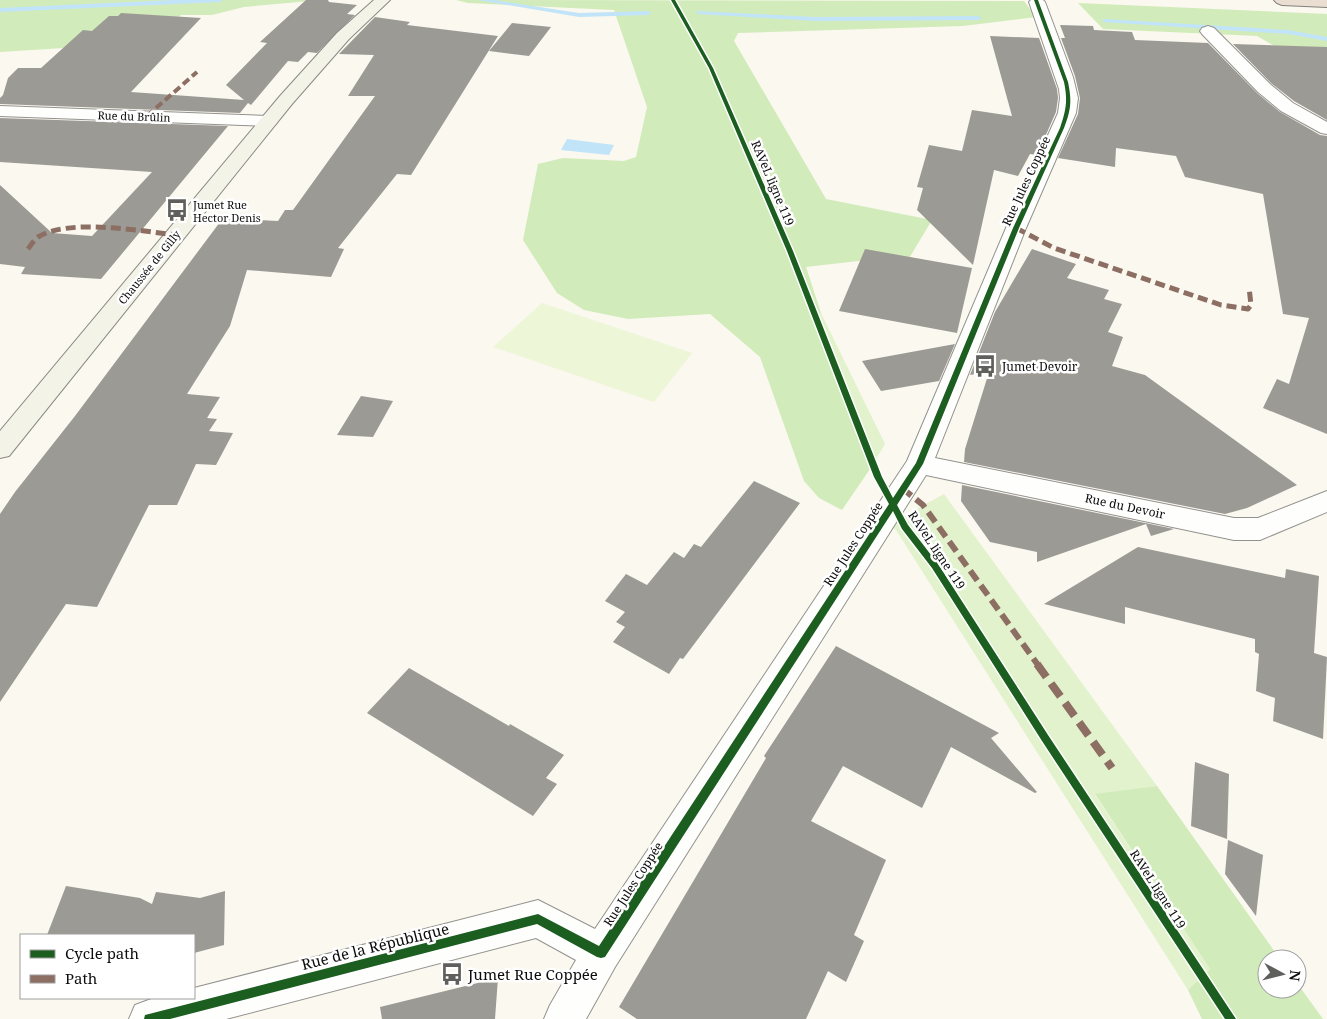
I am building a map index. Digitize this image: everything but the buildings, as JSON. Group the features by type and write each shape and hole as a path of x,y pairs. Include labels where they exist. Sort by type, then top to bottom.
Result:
{"highway":[{"path":"1282,0 1327,2"}],"street":[{"name":"Chaussée de Gilly","path":"0,450 269,121 343,36 383,0"},
{"name":"Rue Jules Coppée","path":"564,1019 602,953 919,464 1016,228 1068,111 1069,96 1066,82 1037,2"},
{"path":"1208,31 1244,70 1287,107 1327,129"},
{"name":"Rue du Brûlin","path":"0,111 269,121"},
{"name":"Rue du Devoir","path":"919,464 1234,529 1260,529 1327,501"},
{"name":"Rue de la République","path":"150,1019 538,919 602,953"}],"green space":[{"path":"0,0 321,0 244,7 212,15 181,15 144,43 0,52"},
{"path":"456,0 1024,1 1036,17 963,26 738,33 734,41 826,199 932,220 908,260 858,261 806,267 821,313 811,314 870,469 842,510 819,498 804,481 760,357 710,314 628,319 584,310 557,293 523,240 538,164 563,158 624,161 636,157 647,107 614,10 468,3"},
{"path":"1078,3 1327,14 1327,76 1257,36 1103,29"},
{"path":"542,303 692,353 654,402 493,347"},
{"path":"821,313 885,444 870,469 810,314"},
{"path":"944,494 1157,786 1095,795 1210,969 1188,990 896,530 889,524"},
{"path":"1157,786 1273,949 1257,949 1257,999 1307,999 1307,997 1323,1019 1202,1019 1188,990 1210,969 1095,794"}],"water":[{"path":"567,139 614,145 609,155 561,150"}],"waterway":[{"path":"0,10 220,0"},
{"path":"481,0 579,15 648,13"},
{"path":"699,12 816,19 978,18"},
{"path":"1105,21 1288,32 1327,39"}],"marked path":[{"path":"147,116 197,72"},
{"path":"28,249 37,238 52,231 73,228 96,227 176,235"},
{"path":"1016,228 1054,248 1221,305 1248,309 1251,305 1249,287"},
{"path":"902,488 923,505 1112,768"}],"cycle path":[{"name":"RAVeL ligne 119","path":"673,0 711,68 790,251 878,477 905,527 935,566 1045,738 1231,1019"},
{"path":"149,1019 538,919 601,953 919,464 1016,228 1068,111 1069,96 1066,82 1036,0"}],"place":[{"name":"Jumet Rue Hector Denis","path":"177,210"},
{"name":"Jumet Devoir","path":"985,366"},
{"name":"Jumet Rue Coppée","path":"452,974"}]}
